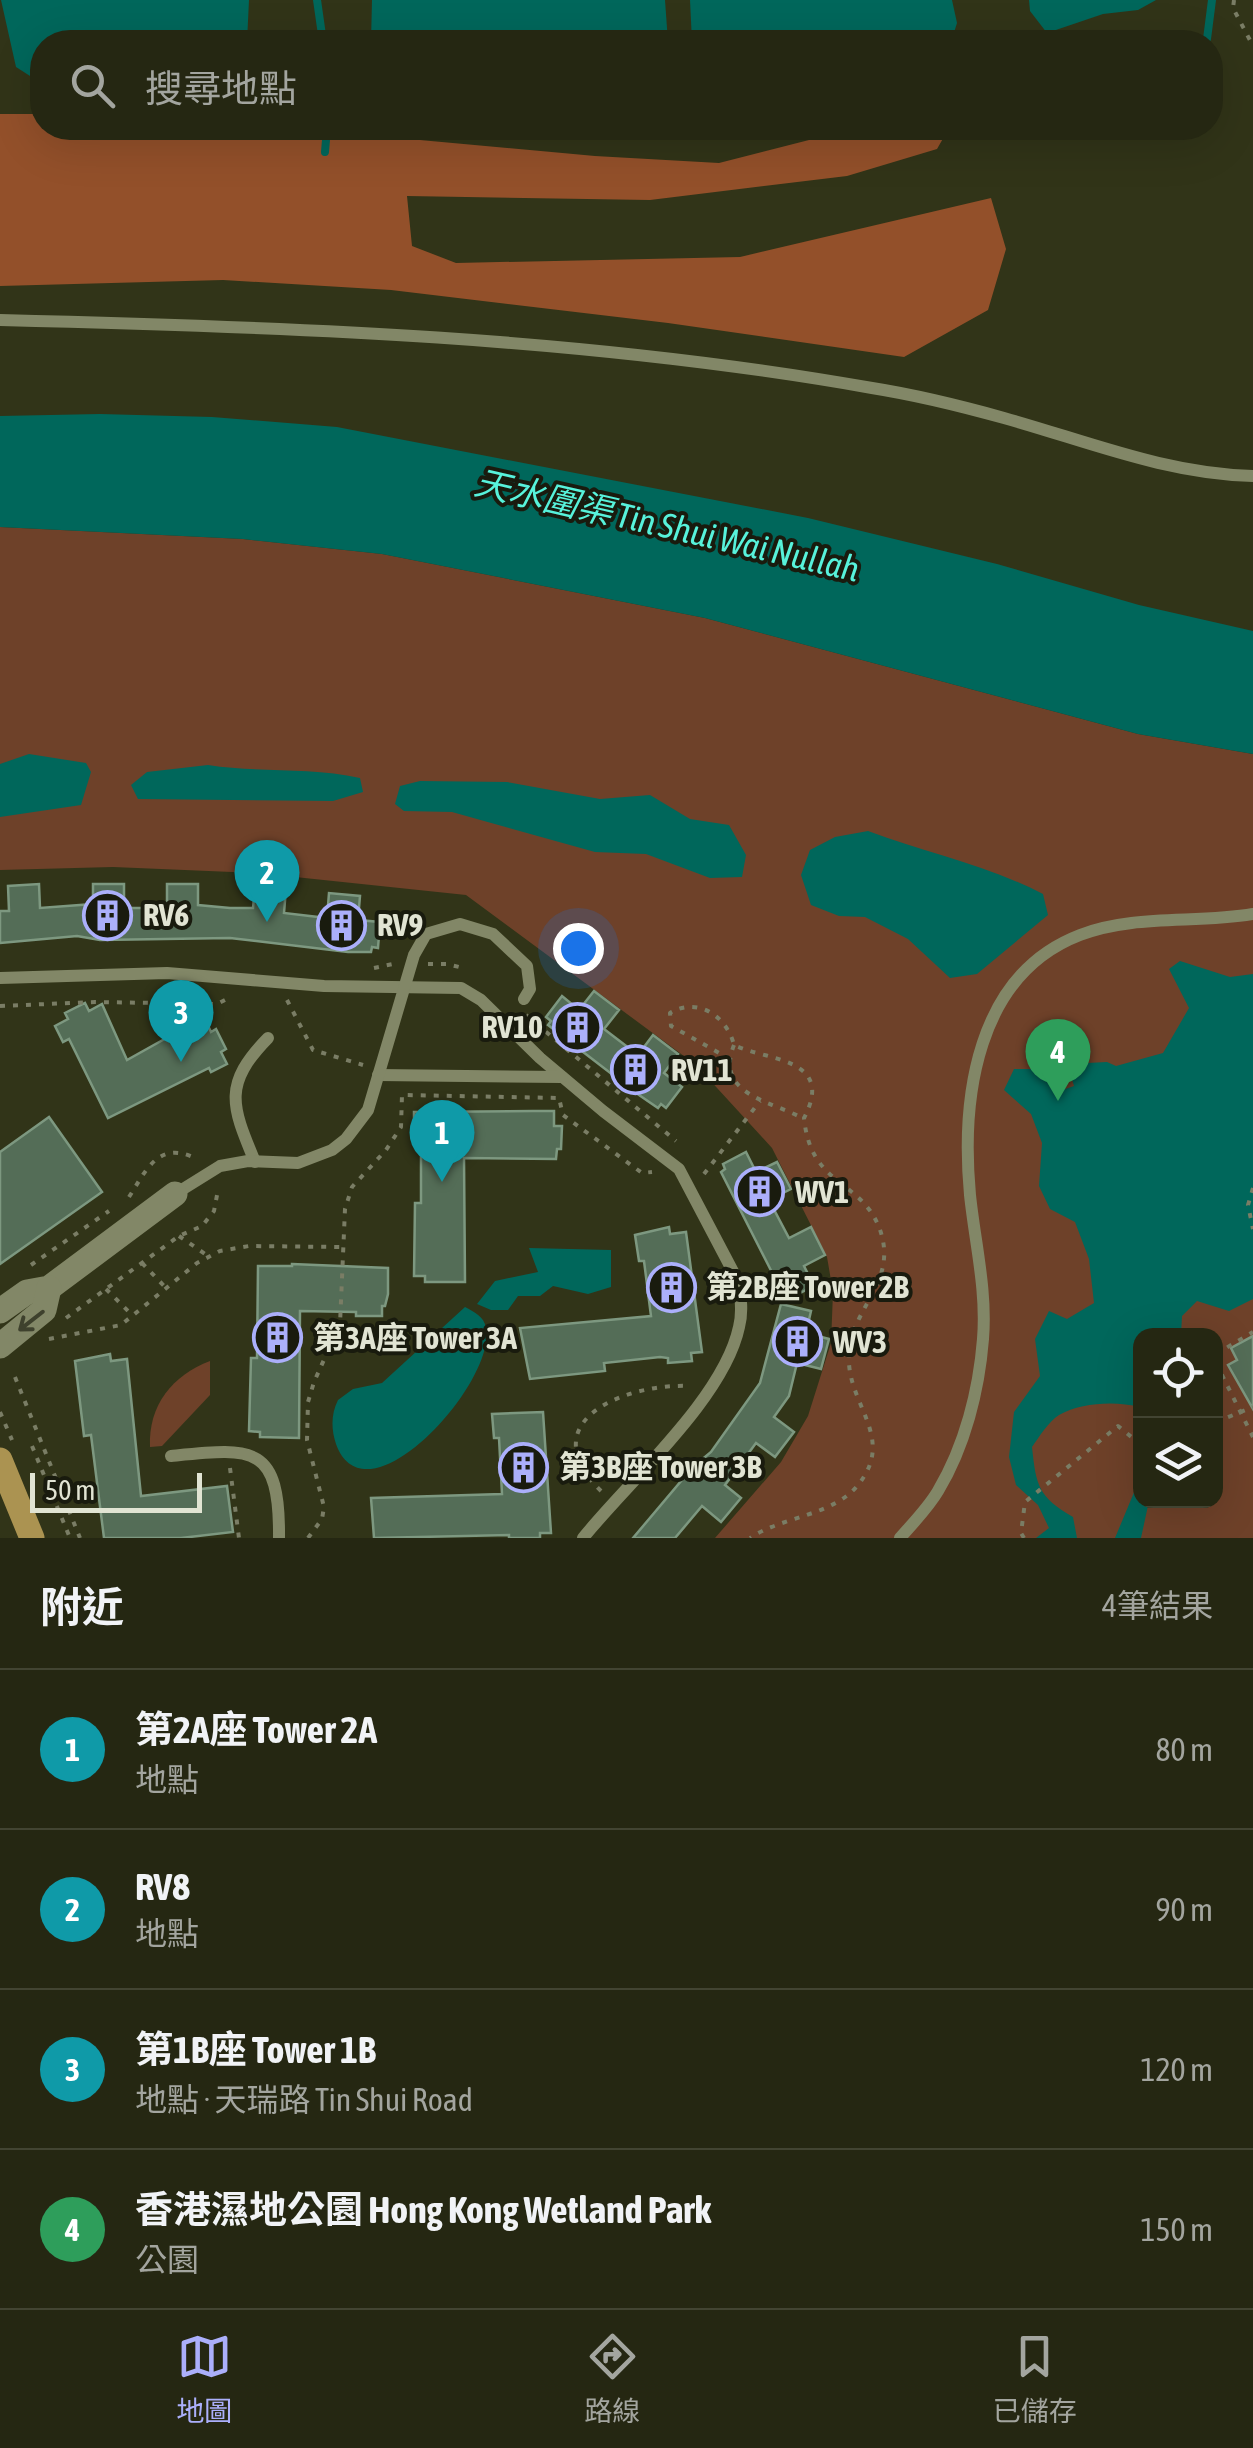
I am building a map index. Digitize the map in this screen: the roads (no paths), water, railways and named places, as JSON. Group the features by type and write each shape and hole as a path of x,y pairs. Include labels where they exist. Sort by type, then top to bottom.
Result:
{"main road":[{"path":"0,1460 32,1538"}],"street":[{"path":"0,1311 27,1292 49,1288 174,1194"},
{"path":"0,1346 44,1310 49,1288"}],"lane":[{"path":"0,320 321,330 600,349 874,388 1004,418 1122,456 1218,475 1253,476"},
{"path":"900,1538 937,1493 952,1463 969,1416 980,1367 984,1305 968,1154 974,1080 989,1020 1005,993 1026,970 1050,950 1078,936 1108,926 1253,914"},
{"path":"174,1194 210,1170 234,1162 298,1162 332,1150 358,1125 368,1110 418,943 426,934 448,925 472,925 493,934 528,966 530,989 523,1005"},
{"path":"0,978 167,973 405,989 449,986 472,993 562,1077 679,1169 738,1281 741,1298 736,1340 706,1396 583,1538"},
{"path":"254,1162 233,1098 236,1079 268,1038"},
{"path":"378,1076 562,1077"},
{"path":"171,1456 230,1450 260,1462 269,1472 280,1498 279,1538"}],"water":[{"path":"1,0 249,0 248,30 30,30 30,76 16,67"},
{"path":"372,0 665,0 667,30 371,30"},
{"path":"690,0 952,0 957,23 955,30 691,30"},
{"path":"1029,0 1156,0 1138,10 1103,14 1056,30 1045,30 1030,11"},
{"name":"天水圍渠 Tin Shui Wai Nullah","path":"0,416 212,417 337,427 808,518 1253,631 1253,754 1138,734 705,618 382,554 243,539 0,527"},
{"path":"29,754 86,763 91,772 81,805 0,817 0,764"},
{"path":"208,765 360,778 363,792 333,801 138,799 131,785 147,772"},
{"path":"420,781 507,782 600,799 650,795 690,819 729,825 746,855 742,877 710,878 646,854 595,852 452,812 404,811 395,804 400,786"},
{"path":"868,831 1022,884 1043,894 1048,915 977,974 950,978 908,939 865,917 839,916 811,905 801,875 810,850 835,837"},
{"path":"1180,961 1230,977 1253,974 1253,1299 1229,1311 1197,1301 1182,1316 1181,1328 1133,1328 1133,1406 1110,1403 1068,1411 1048,1425 1032,1447 1041,1489 1052,1503 1073,1517 1077,1538 1036,1538 1049,1528 1038,1505 1016,1485 1009,1457 1014,1412 1040,1376 1035,1339 1049,1311 1067,1319 1094,1303 1089,1259 1075,1222 1050,1209 1039,1186 1042,1143 1031,1114 1004,1090 1014,1069 1059,1069 1065,1089 1074,1086 1067,1064 1107,1062 1116,1066 1163,1053 1189,1008 1169,969"},
{"path":"529,1248 611,1250 611,1287 588,1294 553,1286 540,1296 518,1296 508,1310 491,1310 477,1304 495,1281 538,1272"},
{"path":"465,1307 485,1324 484,1352 471,1381 451,1410 400,1458 374,1468 352,1465 334,1438 333,1416 338,1400 353,1389 382,1383"},
{"path":"1133,1495 1133,1508 1147,1508 1141,1538 1115,1538"}],"waterway":[{"path":"317,0 321,30"},
{"path":"1208,30 1212,0"},
{"path":"325,152 326,140"}],"place":[{"name":"RV6","path":"108,915"},
{"name":"RV8","path":"267,922"},
{"name":"RV9","path":"342,925"},
{"name":"RV10","path":"578,1027"},
{"name":"第1B座 Tower 1B","path":"181,1062"},
{"name":"RV11","path":"636,1070"},
{"name":"香港濕地公園 Hong Kong Wetland Park","path":"1058,1101"},
{"name":"第2A座 Tower 2A","path":"442,1182"},
{"name":"WV1","path":"760,1192"},
{"name":"第2B座 Tower 2B","path":"671,1287"},
{"name":"第3A座 Tower 3A","path":"278,1338"},
{"name":"WV3","path":"798,1342"},
{"name":"第3B座 Tower 3B","path":"524,1467"}]}
